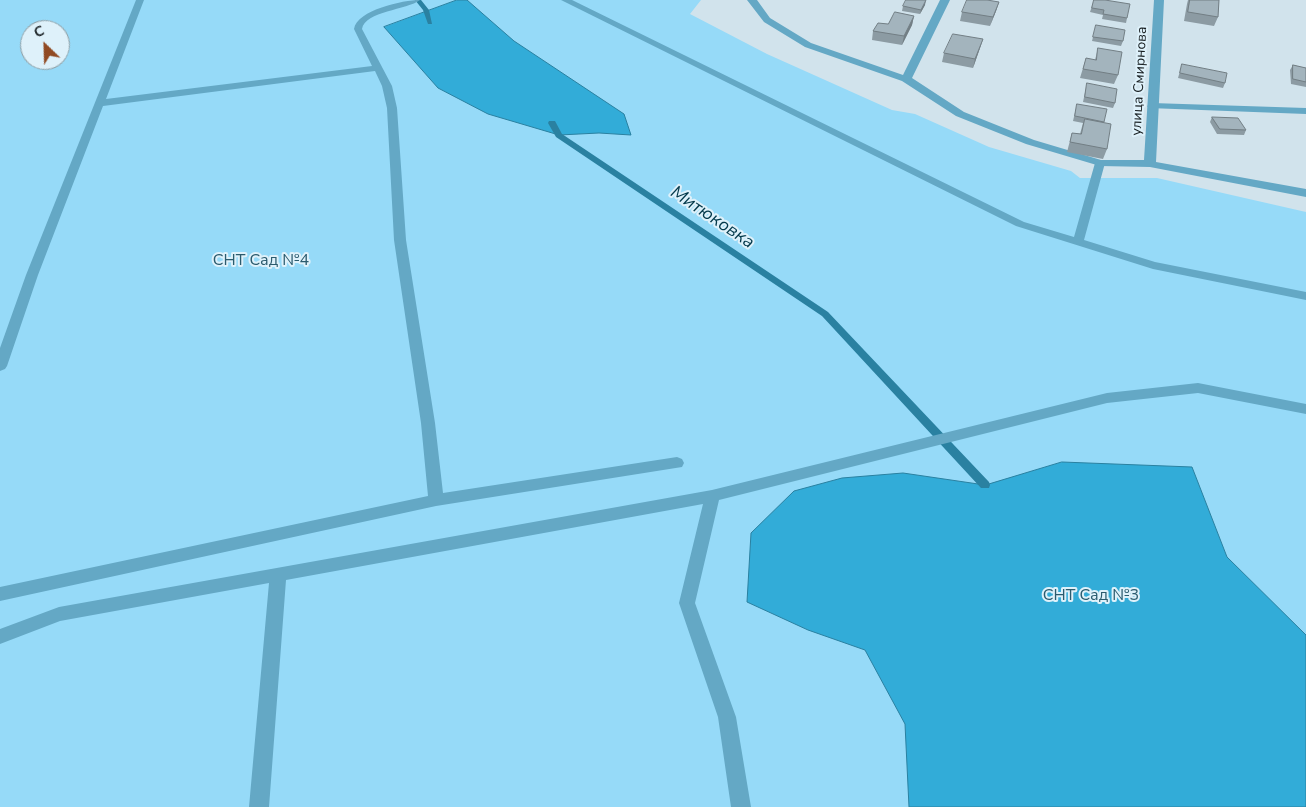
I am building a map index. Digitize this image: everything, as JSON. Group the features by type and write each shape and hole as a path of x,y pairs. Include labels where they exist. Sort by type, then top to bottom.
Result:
{"street":[{"path":"752,0 767,20 808,45 906,79 960,114 1030,142 1100,163 1150,164 1306,193"},
{"path":"906,79 945,0"},
{"name":"улица Смирнова","path":"1150,164 1159,0"}],"lane":[{"path":"0,366 32,275 140,0"},
{"path":"565,0 1020,224 1153,265 1306,296"},
{"path":"413,1 367,16 359,23 358,29 387,86 392,108 400,240 428,423 436,500"},
{"path":"101,103 378,68"},
{"path":"1152,106 1306,110"},
{"path":"1078,242 1100,163"},
{"path":"0,637 59,614 712,496 1107,398 1198,388 1306,409"},
{"path":"0,594 436,500 677,463"},
{"path":"712,496 687,603 727,718 741,807"},
{"path":"259,807 278,574"}],"green space":[{"path":"0,0 701,0 690,14 767,54 892,110 915,114 989,147 1071,171 1080,178 1157,178 1306,212 1306,807 0,807"}],"shaded area":[{"path":"457,0 467,0 514,41 624,114 631,135 599,133 559,135 488,114 438,88 384,27"},
{"path":"1062,462 1192,467 1227,557 1306,635 1306,807 909,807 905,724 865,650 808,630 747,602 751,533 794,491 842,478 903,473 985,485"}],"building":[{"path":"906,0 926,0 921,10 903,6"},
{"path":"967,0 999,2 993,17 962,12"},
{"path":"1094,0 1130,4 1127,18 1103,14 1104,10 1092,8"},
{"path":"1190,0 1219,0 1218,17 1188,12"},
{"path":"895,12 914,16 904,36 873,31 878,23 888,24"},
{"path":"1096,25 1125,30 1123,41 1093,37"},
{"path":"953,34 983,39 975,59 944,53"},
{"path":"1098,48 1122,52 1118,75 1083,69 1086,58 1096,60"},
{"path":"1182,64 1227,73 1225,83 1180,73"},
{"path":"1293,65 1306,68 1306,82 1293,79"},
{"path":"1087,83 1117,89 1115,103 1085,97"},
{"path":"1077,104 1107,109 1104,122 1075,116"},
{"path":"1212,117 1238,118 1246,130 1220,129"},
{"path":"1085,119 1111,124 1107,149 1070,142 1072,133 1081,134"}],"waterway":[{"name":"Митюковка","path":"418,0 426,10 430,23"},
{"name":"Митюковка","path":"552,123 559,135 825,314 985,485"}],"park label":[{"name":"СНТ Сад №4","path":"261,261"},
{"name":"СНТ Сад №3","path":"1091,596"}]}
